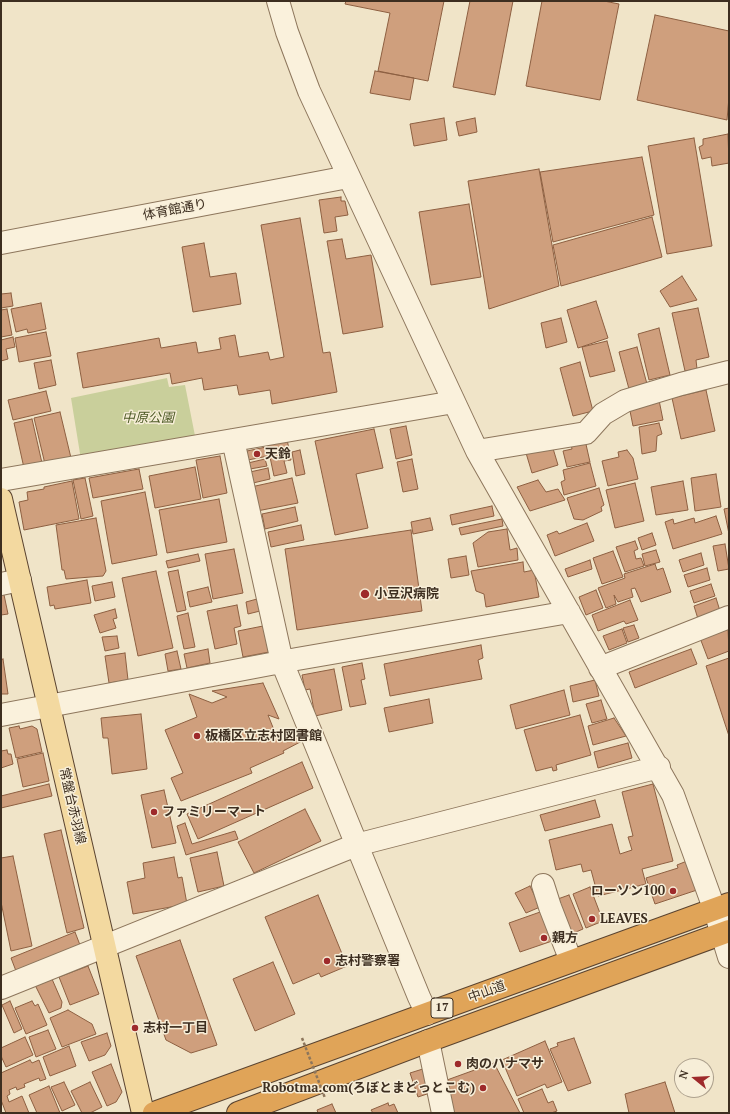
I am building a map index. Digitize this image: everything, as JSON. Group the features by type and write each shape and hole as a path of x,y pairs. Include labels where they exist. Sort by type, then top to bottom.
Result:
{"highway":[{"name":"中山道","path":"154,1113 722,906"},
{"name":"中山道","path":"238,1113 428,1041 725,933"}],"main road":[{"name":"常盤台赤羽線","path":"1,499 11,582 50,706 143,1113"}],"street":[{"path":"278,1 287,32 306,83 348,177 477,451 600,668 659,768 673,795 722,906 729,957"},
{"name":"体育館通り","path":"1,243 348,177"},
{"path":"477,451 586,433 603,414 625,401 681,384 729,372"},
{"path":"1,480 454,402"},
{"path":"233,440 282,662 356,845 427,1014"},
{"path":"1,715 282,662 569,612"},
{"path":"600,668 729,617"},
{"path":"1,988 356,845 659,768"},
{"path":"543,886 571,961"},
{"path":"428,1041 443,1113"}],"path":[{"path":"302,1038 325,1098"}],"green space":[{"name":"中原公園","path":"167,378 169,387 185,385 197,446 82,466 71,398"}],"building":[{"path":"346,1 444,1 428,81 378,71 390,13 345,4"},
{"path":"470,1 513,1 495,95 453,87"},
{"path":"542,1 604,1 619,4 600,100 526,86"},
{"path":"655,15 729,31 729,97 727,120 637,100"},
{"path":"375,71 414,78 410,100 370,93"},
{"path":"444,118 447,140 414,146 410,124"},
{"path":"475,118 477,132 459,136 456,122"},
{"path":"728,134 729,163 712,166 711,157 702,159 699,147 703,145 703,139"},
{"path":"694,138 712,246 667,254 648,146"},
{"path":"642,157 654,215 553,242 540,172"},
{"path":"539,169 559,286 489,309 468,181"},
{"path":"341,197 341,201 345,201 348,215 335,217 337,231 324,233 319,200"},
{"path":"469,204 481,277 431,285 419,212"},
{"path":"652,217 662,257 561,286 553,245"},
{"path":"300,218 323,353 330,352 337,392 272,404 270,390 239,395 237,385 204,390 202,378 172,384 170,373 83,388 77,353 159,338 161,348 196,342 198,353 221,349 219,338 235,335 239,357 268,352 270,360 284,357 261,225"},
{"path":"342,239 346,259 371,255 383,327 343,334 327,241"},
{"path":"204,243 210,277 236,273 241,304 193,312 182,247"},
{"path":"682,276 697,300 670,307 660,291"},
{"path":"11,293 13,306 1,308 1,294"},
{"path":"596,301 608,338 578,348 567,310"},
{"path":"41,303 46,329 28,333 27,329 16,332 11,309"},
{"path":"698,308 709,357 696,360 697,369 685,371 672,313"},
{"path":"7,309 12,335 1,337 1,310"},
{"path":"561,318 567,342 546,348 541,323"},
{"path":"659,328 670,375 649,380 638,334"},
{"path":"46,332 51,356 19,362 15,338"},
{"path":"13,337 15,347 6,349 8,359 1,361 1,340"},
{"path":"607,341 615,371 590,377 582,347"},
{"path":"637,347 647,384 629,389 619,352"},
{"path":"51,360 56,385 39,389 34,363"},
{"path":"580,362 593,411 573,416 560,368"},
{"path":"706,390 715,431 681,439 672,398"},
{"path":"46,391 51,411 13,420 8,400"},
{"path":"659,400 663,420 633,426 629,406"},
{"path":"60,412 71,458 45,464 34,418"},
{"path":"32,419 42,463 24,468 14,423"},
{"path":"659,423 662,434 657,436 656,451 642,454 639,427"},
{"path":"406,426 412,455 396,459 390,429"},
{"path":"374,429 383,468 356,474 368,528 335,535 315,441"},
{"path":"287,439 291,460 284,461 287,473 274,476 267,443"},
{"path":"585,440 590,462 567,467 563,451 572,449 571,444"},
{"path":"552,445 558,465 532,473 526,453"},
{"name":"天鈴","path":"266,447 268,456 248,460 247,451"},
{"path":"300,450 305,474 296,476 292,452"},
{"path":"627,450 633,458 638,479 608,486 602,461 619,457 618,452"},
{"path":"220,456 227,493 203,498 196,460"},
{"path":"265,459 267,466 250,469 248,463"},
{"path":"412,459 418,489 403,492 397,462"},
{"path":"590,463 596,486 564,495 561,482 565,480 563,470"},
{"path":"195,467 201,499 155,508 149,476"},
{"path":"268,468 270,479 253,483 250,472"},
{"path":"139,469 143,489 93,498 89,478"},
{"path":"716,474 721,507 695,511 691,478"},
{"path":"85,478 93,516 81,519 73,480"},
{"path":"292,478 298,503 257,511 251,487"},
{"path":"538,480 546,492 558,489 565,500 530,511 517,487"},
{"path":"72,481 79,519 24,530 19,502 28,500 27,492"},
{"path":"683,481 688,510 656,515 651,487"},
{"path":"635,483 644,521 615,528 606,490"},
{"path":"599,488 604,505 601,507 602,511 583,520 574,519 567,498"},
{"path":"145,492 157,555 112,564 101,501"},
{"path":"219,499 227,542 167,553 159,510"},
{"path":"492,506 494,516 452,525 450,515"},
{"path":"295,507 298,521 265,529 262,514"},
{"path":"729,508 729,534 724,509"},
{"path":"716,516 722,534 673,549 665,522 673,519 674,524 694,518 695,523"},
{"path":"96,518 106,571 103,576 66,579 64,570 62,570 56,525"},
{"path":"430,518 433,530 413,534 411,522"},
{"path":"502,519 503,526 461,535 459,528"},
{"path":"587,523 594,541 555,556 547,535 557,531 559,534"},
{"path":"301,525 304,540 271,547 268,532"},
{"path":"507,529 510,550 517,548 518,560 478,567 473,543 488,532"},
{"path":"411,530 422,611 297,630 285,549"},
{"path":"652,533 656,545 642,550 638,538"},
{"path":"635,541 638,549 634,551 636,559 641,558 644,566 625,572 616,547"},
{"path":"725,544 729,569 718,571 713,546"},
{"path":"234,549 243,593 213,599 205,554"},
{"path":"656,550 660,562 645,566 642,554"},
{"path":"613,551 623,577 602,584 593,558"},
{"path":"701,553 704,565 683,572 679,560"},
{"path":"198,554 200,561 168,568 166,561"},
{"path":"466,556 469,575 451,578 448,559"},
{"path":"590,560 592,569 568,577 565,569"},
{"path":"523,562 524,572 534,570 539,597 486,607 484,594 476,591 471,571"},
{"path":"655,564 657,570 663,568 671,592 641,602 635,588 631,589 633,597 618,602 614,595 616,604 606,608 598,588 625,578 624,574"},
{"path":"707,568 710,580 688,587 684,575"},
{"path":"178,570 186,610 177,612 168,572"},
{"path":"156,571 173,648 138,656 122,578"},
{"path":"87,580 91,603 55,609 54,605 50,606 47,587"},
{"path":"112,582 115,597 95,601 92,586"},
{"path":"711,584 715,596 694,603 690,591"},
{"path":"208,587 212,602 190,607 187,592"},
{"path":"1,590 3,590 8,614 1,615"},
{"path":"596,590 603,608 586,615 579,597"},
{"path":"716,598 720,611 698,619 694,606"},
{"path":"257,599 260,611 248,614 246,602"},
{"path":"630,600 638,620 626,624 624,621 598,631 592,615"},
{"path":"237,605 241,626 234,628 237,644 215,649 207,611"},
{"path":"115,609 117,618 113,619 116,628 100,633 94,615"},
{"path":"188,613 195,647 184,649 177,616"},
{"path":"634,625 639,638 628,642 623,628"},
{"path":"263,626 269,652 243,657 238,631"},
{"path":"728,628 729,651 708,659 700,638"},
{"path":"622,629 627,643 609,650 603,636"},
{"path":"117,636 119,648 105,651 102,637"},
{"path":"481,645 483,658 478,660 482,679 390,696 384,664"},
{"path":"208,649 210,663 187,668 184,654"},
{"path":"691,649 697,664 635,688 629,672"},
{"path":"177,651 181,669 168,671 165,654"},
{"path":"125,653 128,680 109,683 105,656"},
{"path":"729,658 729,736 706,666"},
{"path":"3,659 8,694 1,694 1,660"},
{"path":"362,663 365,679 361,680 366,704 350,707 342,667"},
{"path":"334,669 342,710 315,716 310,689 305,690 302,675"},
{"path":"595,680 599,696 573,702 570,686"},
{"path":"263,683 279,719 268,715 274,730 302,741 283,751 284,753 250,768 252,773 181,801 171,778 183,773 165,730 197,717 189,694 212,703 227,697 212,691"},
{"path":"564,690 570,715 516,729 510,705"},
{"path":"429,699 433,723 389,732 384,708"},
{"path":"601,700 607,719 592,723 586,704"},
{"path":"141,714 147,769 112,774 108,738 103,738 101,718"},
{"path":"580,715 591,755 556,765 557,770 553,771 552,767 536,771 524,730"},
{"path":"614,718 626,736 593,745 588,726"},
{"path":"19,726 20,729 32,726 37,729 42,752 16,758 9,728"},
{"path":"628,743 632,758 598,768 594,752"},
{"path":"7,750 8,754 11,754 13,764 1,768 1,751"},
{"path":"43,753 49,781 23,787 17,759"},
{"path":"302,762 313,788 198,839 187,814"},
{"path":"49,784 52,796 1,808 1,796"},
{"path":"653,784 673,861 642,869 646,884 598,896 591,870 583,872 581,864 556,870 549,840 612,824 620,854 632,850 628,837 633,836 622,792"},
{"path":"164,790 176,843 152,848 141,795"},
{"path":"595,800 600,817 545,831 540,815"},
{"path":"305,809 321,841 254,873 238,842"},
{"path":"185,823 192,844 235,831 238,839 186,855 177,826"},
{"path":"61,830 84,928 67,933 44,834"},
{"path":"217,852 224,886 198,892 190,858"},
{"path":"13,856 32,946 11,951 1,902 1,858"},
{"path":"174,857 178,878 182,877 187,904 133,914 127,882 145,878 143,863"},
{"path":"687,861 697,890 655,904 646,878 678,868 677,865"},
{"path":"530,886 540,907 526,913 515,893"},
{"path":"590,887 603,921 586,928 573,894"},
{"path":"318,895 347,966 321,977 319,973 293,984 265,917"},
{"path":"569,895 583,929 569,935 555,900"},
{"path":"543,911 555,940 520,952 509,923"},
{"path":"75,932 80,945 16,971 11,958"},
{"path":"180,940 217,1045 191,1053 166,1040 136,956"},
{"path":"273,962 295,1014 255,1031 233,979"},
{"path":"88,966 99,994 70,1005 59,977"},
{"path":"52,979 62,1002 61,1008 49,1013 35,985"},
{"path":"10,1001 22,1029 14,1033 2,1005"},
{"path":"32,1001 35,1006 38,1004 47,1025 26,1034 15,1008"},
{"path":"68,1010 92,1024 96,1034 62,1047 50,1018"},
{"path":"48,1030 56,1049 36,1057 29,1037"},
{"path":"107,1033 111,1046 105,1055 89,1061 81,1042"},
{"path":"25,1037 33,1055 6,1067 1,1056 1,1048"},
{"path":"574,1038 591,1083 568,1091 550,1049 558,1046 557,1043"},
{"path":"545,1041 562,1082 547,1088 545,1084 517,1096 502,1060"},
{"path":"69,1046 76,1066 50,1076 43,1057"},
{"path":"30,1060 32,1063 39,1060 46,1079 40,1081 39,1078 24,1084 25,1087 17,1090 16,1087 9,1090 10,1094 7,1096 9,1102 22,1096 29,1113 6,1113 1,1100 1,1073"},
{"path":"494,1063 520,1113 454,1113 447,1080"},
{"path":"111,1064 122,1092 116,1102 107,1106 92,1072"},
{"path":"426,1068 433,1092 418,1097 410,1073"},
{"path":"64,1082 75,1105 62,1111 51,1087"},
{"path":"90,1082 102,1107 90,1113 82,1113 71,1091"},
{"path":"665,1082 675,1113 629,1113 625,1094"},
{"path":"49,1086 60,1113 37,1113 29,1095"},
{"path":"542,1089 548,1103 553,1101 557,1111 551,1113 524,1113 518,1099"},
{"path":"388,1103 389,1106 394,1104 398,1113 373,1113 371,1110"},
{"path":"332,1104 336,1113 318,1113 317,1110"}],"place":[{"name":"天鈴","path":"257,454"},
{"name":"小豆沢病院","path":"365,594"},
{"name":"板橋区立志村図書館","path":"197,736"},
{"name":"ファミリーマート","path":"154,812"},
{"name":"ローソン100","path":"673,891"},
{"name":"LEAVES","path":"592,919"},
{"name":"親方","path":"544,938"},
{"name":"志村警察署","path":"327,961"},
{"name":"志村一丁目","path":"135,1028"},
{"name":"肉のハナマサ","path":"458,1064"},
{"name":"Robotma.com(ろぼとまどっとこむ)","path":"483,1088"}]}
